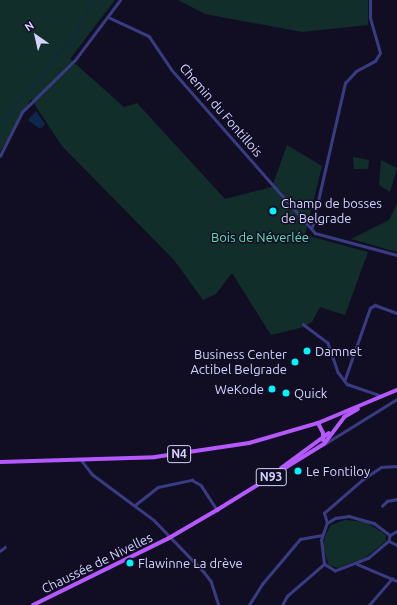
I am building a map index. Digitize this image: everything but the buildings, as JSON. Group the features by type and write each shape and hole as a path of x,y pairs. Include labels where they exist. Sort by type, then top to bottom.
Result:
{"main road":[{"name":"N4","path":"0,462 82,461 188,453 249,443 318,423 343,414 397,390"},
{"name":"N93","path":"169,538 217,510 323,442 344,417 359,407"},
{"path":"323,442 343,414"},
{"path":"318,423 323,432 323,442"},
{"name":"N93","path":"217,510 316,444 323,442"},
{"name":"Chaussée de Nivelles","path":"33,605 169,538"}],"street":[{"path":"0,156 22,112 75,60 120,0"},
{"path":"370,0 370,17 380,53 374,61 356,71 345,83 312,228 315,233 397,255"},
{"name":"Chemin du Fontillois","path":"108,17 149,36 172,70 312,228"},
{"path":"345,380 370,308 375,305 397,313"},
{"path":"303,324 328,343 338,372 347,384 354,388 383,396"},
{"path":"323,442 397,399"},
{"path":"82,461 92,474 135,505 207,576 219,605"},
{"path":"328,523 324,513 362,480 381,467 397,466"},
{"path":"135,505 158,487 192,480 201,484 217,510"},
{"path":"382,506 387,501 397,499"},
{"path":"335,518 361,518 374,523 390,535 389,541 376,554 357,564 335,571 324,564 321,552 322,535 328,523 335,518"},
{"path":"390,535 397,531"},
{"path":"249,605 262,584 300,539 322,535"},
{"path":"389,541 397,544"},
{"path":"0,550 5,547"},
{"path":"282,605 287,596 324,564"},
{"path":"357,564 397,581"},
{"path":"369,605 392,579"}],"green space":[{"name":"Bois de Néverlée","path":"0,0 115,0 70,59 124,107 137,103 225,199 272,187 287,145 322,166 305,235 368,252 345,315 320,307 312,322 300,328 271,335 232,273 216,294 203,300 174,260 62,146 31,99 0,152"},
{"path":"178,0 368,0 368,25 302,32 205,14"},
{"path":"353,157 369,160 368,169 354,169"},
{"path":"381,160 397,168 390,192 379,185"},
{"path":"397,204 397,252 351,239 389,220"},
{"path":"345,520 366,522 386,535 386,541 366,557 338,568 329,565 323,547 325,536 331,525"}],"water":[{"path":"36,111 45,124 40,129 28,120"}],"waterway":[{"path":"0,123 77,31 84,15 96,0"}],"place":[{"name":"Champ de bosses de Belgrade","path":"273,211"},
{"name":"Damnet","path":"307,351"},
{"name":"Business Center Actibel Belgrade","path":"295,362"},
{"name":"WeKode","path":"272,389"},
{"name":"Quick","path":"286,393"},
{"name":"Le Fontiloy","path":"298,471"},
{"name":"Flawinne La drève","path":"130,563"}]}
